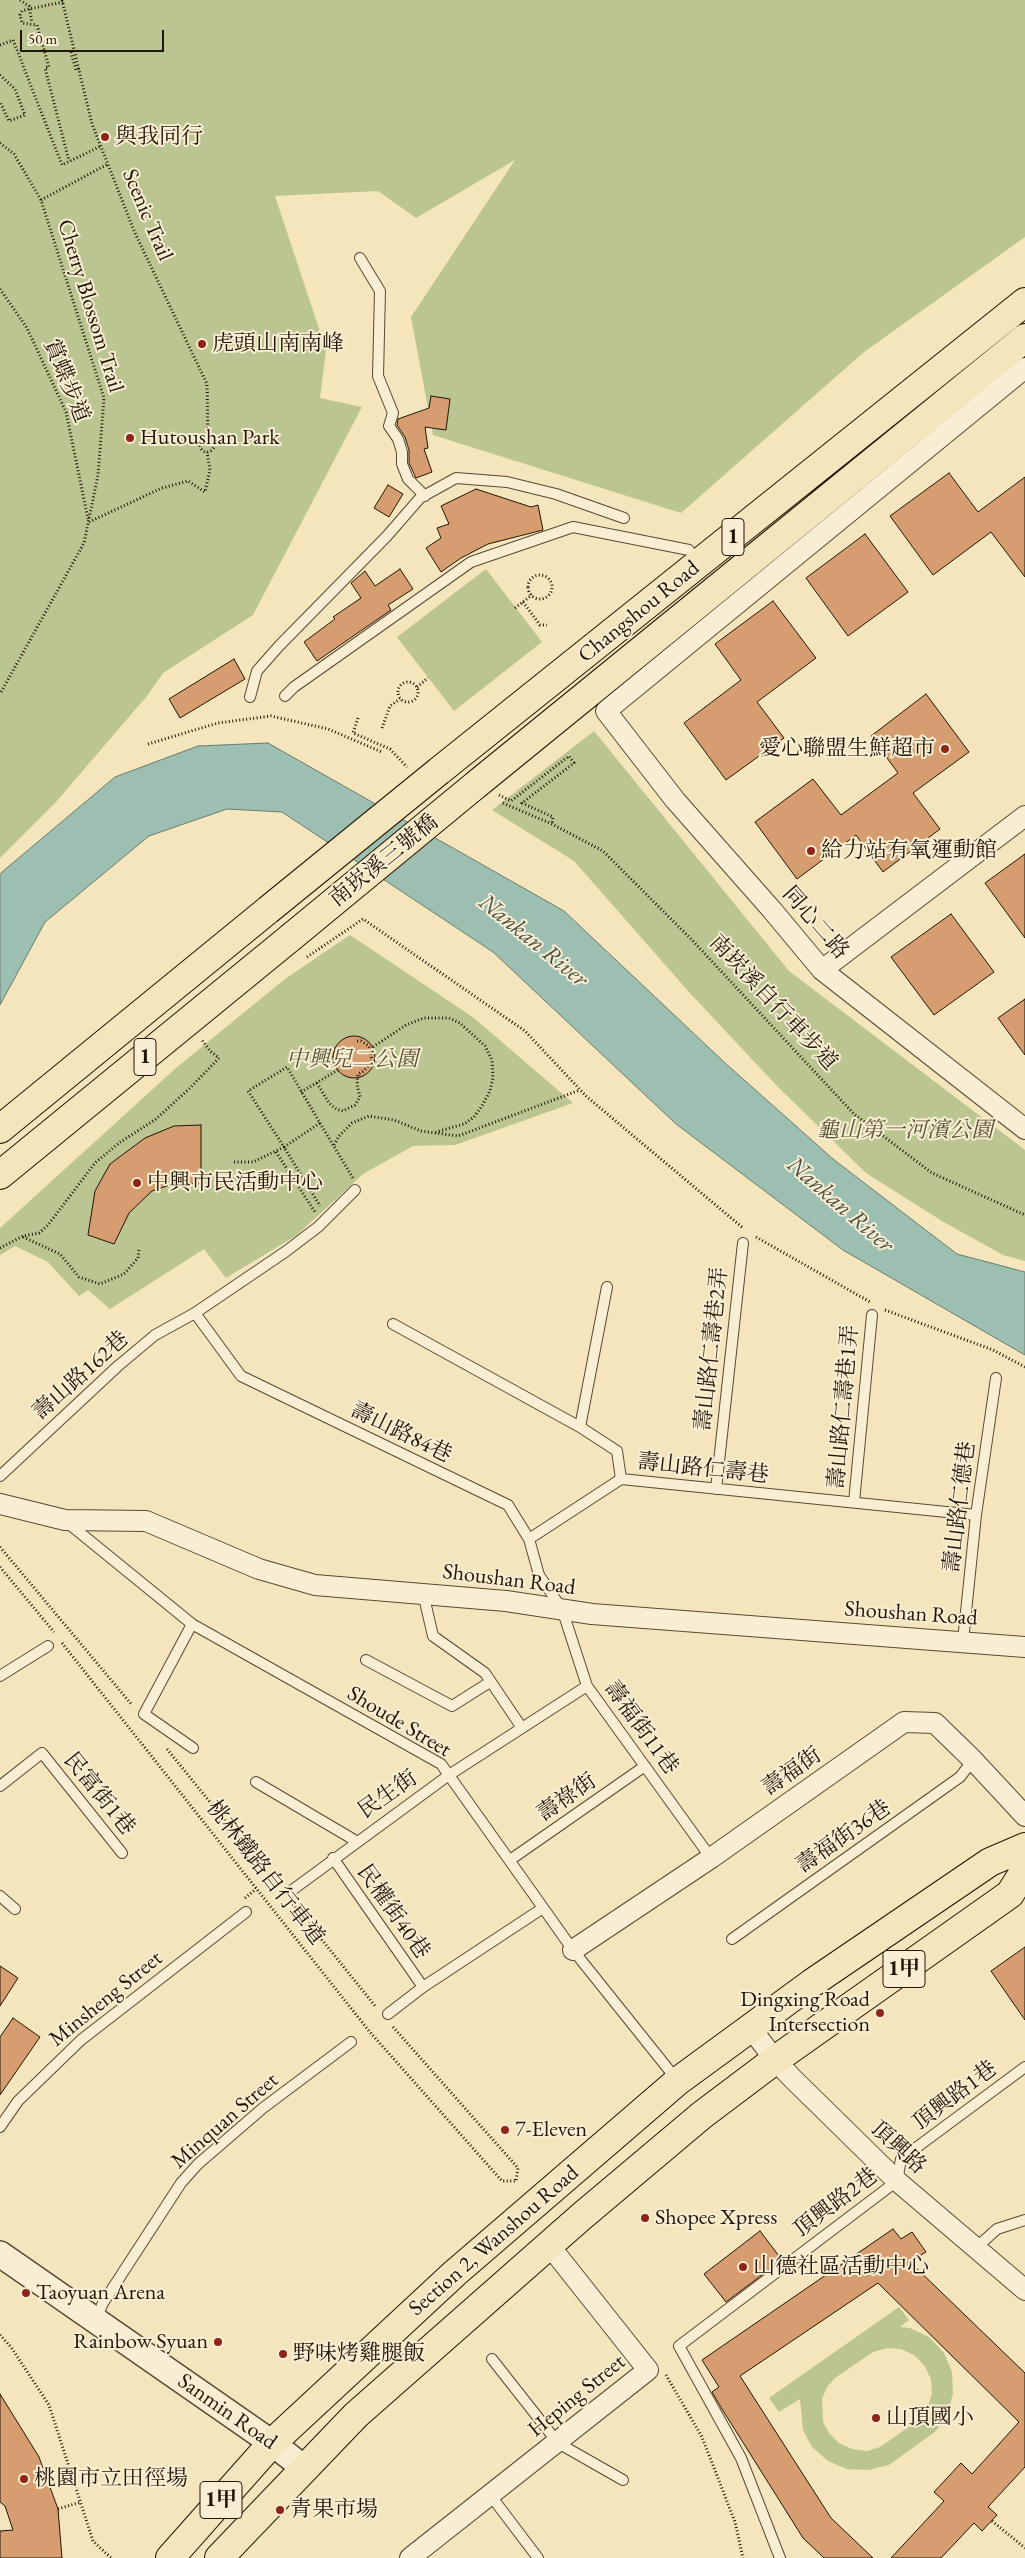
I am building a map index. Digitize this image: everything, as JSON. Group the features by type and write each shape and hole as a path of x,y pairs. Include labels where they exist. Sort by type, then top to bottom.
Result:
{"main road":[{"name":"Changshou Road","path":"439,771 1025,302"},
{"name":"Changshou Road","path":"485,787 1025,338"},
{"name":"南崁溪三號橋","path":"0,1129 439,771"},
{"name":"南崁溪三號橋","path":"298,947 485,787"},
{"name":"1","path":"0,1175 298,947"},
{"name":"Section 2, Wanshou Road","path":"170,2558 272,2443 455,2273 678,2081 750,2027 990,1862 1025,1847"},
{"name":"Section 2, Wanshou Road","path":"219,2558 356,2416 549,2245 702,2115 775,2060 1010,1894 1025,1870"}],"street":[{"name":"同心二路","path":"1025,368 606,711 675,800 823,971 1025,1129"},
{"path":"823,971 1025,816"},
{"path":"823,971 1025,823"},
{"name":"Shoushan Road","path":"0,1504 65,1520 146,1521 260,1569 315,1585 506,1601 592,1614 1025,1647"},
{"name":"壽福街","path":"573,1950 711,1858 904,1722 935,1723 973,1760 1025,1816"},
{"name":"頂興路","path":"750,2027 775,2060 896,2181 977,2247 1025,2290"},
{"name":"Heping Street","path":"410,2558 491,2496 648,2370 549,2245"},
{"name":"Sanmin Road","path":"0,2254 272,2443 304,2468"}],"lane":[{"path":"360,258 380,291 378,376 393,413 389,426 398,439 402,452 402,464 408,479 425,496"},
{"path":"250,697 257,671 279,646 425,496 456,478 507,482 556,494 624,518"},
{"path":"286,696 294,687 471,562 573,527 689,550"},
{"name":"壽山路162巷","path":"0,1476 118,1366 155,1335 195,1313 285,1252 322,1222 351,1186"},
{"name":"壽山路仁壽巷2弄","path":"716,1489 743,1243"},
{"path":"580,1427 607,1287"},
{"name":"壽山路84巷","path":"195,1313 241,1376 508,1505 529,1539 539,1575 562,1610"},
{"name":"壽山路仁壽巷1弄","path":"854,1502 872,1315"},
{"name":"壽山路仁壽巷","path":"393,1324 580,1427 617,1451 621,1479 976,1515"},
{"name":"壽山路仁德巷","path":"963,1642 976,1515 996,1378"},
{"path":"529,1539 621,1479"},
{"name":"Shoude Street","path":"65,1520 192,1624 441,1764 573,1950 678,2081"},
{"path":"423,1593 432,1636 485,1673 522,1728"},
{"name":"壽福街11巷","path":"562,1610 587,1686 711,1858"},
{"path":"192,1624 144,1714 193,1748"},
{"path":"0,1676 48,1646"},
{"path":"366,1660 452,1706 490,1682"},
{"name":"民生街","path":"285,1889 333,1858 450,1775 587,1686"},
{"name":"民富街1巷","path":"0,1786 42,1753 122,1853"},
{"name":"壽福街36巷","path":"732,1939 960,1777 973,1760"},
{"name":"壽祿街","path":"510,1860 645,1766"},
{"path":"256,1782 356,1841"},
{"name":"民權街40巷","path":"333,1858 423,1987"},
{"path":"0,1896 15,1909"},
{"path":"388,2014 423,1987 543,1908"},
{"name":"Minsheng Street","path":"0,2127 18,2101 81,2040 246,1912"},
{"name":"Minquan Street","path":"95,2320 103,2304 181,2184 198,2164 263,2108 351,2042"},
{"name":"頂興路1巷","path":"896,2181 901,2159 1025,2067"},
{"name":"頂興路2巷","path":"780,2558 741,2458 679,2346 896,2181"},
{"path":"977,2247 997,2229 1025,2220"},
{"path":"492,2359 558,2442 623,2480"},
{"path":"491,2496 538,2558"}],"path":[{"path":"20,0 29,6 32,23"},
{"path":"63,1 29,9 22,12 20,19 26,24 38,25 49,67 45,68 69,161"},
{"name":"Scenic Trail","path":"63,1 92,124 100,146 134,233 207,384 208,438"},
{"path":"0,45 13,40 62,165 100,146"},
{"path":"72,52 76,70 80,68"},
{"path":"0,76 14,89 25,115 9,121 0,102"},
{"name":"Cherry Blossom Trail","path":"0,143 14,154 41,200 104,398 98,475 88,522"},
{"path":"41,200 108,164"},
{"name":"賞蝶步道","path":"0,289 27,328 66,412 88,522"},
{"name":"Scenic Trail","path":"207,452 203,451 200,446 202,440 208,438"},
{"name":"Scenic Trail","path":"207,452 214,448 213,442 208,438"},
{"name":"Scenic Trail","path":"88,522 162,488 188,481 205,492 210,470 207,452"},
{"path":"0,694 84,543 88,522"},
{"path":"544,575 550,580 552,591 547,597 539,599 532,595 528,588 533,577 544,575"},
{"path":"515,608 532,595"},
{"path":"523,602 540,625 547,625"},
{"path":"417,686 428,678"},
{"path":"412,682 417,686 418,693 415,700 409,702 400,699 398,693 402,684 412,682"},
{"path":"382,728 390,706 400,699"},
{"path":"148,744 218,723 271,716 328,729 382,752"},
{"path":"358,718 353,733 390,749 409,769"},
{"path":"485,787 511,801 569,756 574,762 522,803 553,817 552,824"},
{"name":"南崁溪自行車步道","path":"503,803 552,824 603,851 692,940 854,1114 932,1173 1025,1215"},
{"path":"298,947 363,919 525,1031 580,1090 745,1230"},
{"path":"372,1047 424,1018 448,1018 460,1023 485,1046 492,1060 493,1078 490,1091 482,1106 474,1117 464,1124 435,1133"},
{"path":"0,1248 23,1236 39,1233 48,1225 95,1163 119,1142 156,1119 219,1058 202,1041 209,1035"},
{"path":"317,1083 329,1103 336,1109 343,1111 350,1109 355,1104 360,1097 357,1084 358,1074 364,1071 372,1060 368,1046 361,1041 355,1040"},
{"path":"327,1200 321,1207 248,1091 286,1067 354,1178 351,1186"},
{"path":"301,1092 338,1070"},
{"path":"334,1146 339,1136 352,1123 369,1116 380,1116 421,1131 458,1136 471,1133 580,1090"},
{"path":"234,1162 253,1162 276,1152 320,1123"},
{"path":"276,1152 322,1222"},
{"path":"753,1235 886,1310 993,1350 1025,1367"},
{"path":"23,1236 60,1254 79,1277 100,1284 124,1274 138,1258 139,1249"},
{"name":"桃林鐵路自行車道","path":"0,1568 59,1638 369,2031 502,2181 516,2181 518,2168 405,2040"},
{"path":"264,1868 285,1889"},
{"path":"239,1902 256,1889"},
{"path":"291,1902 374,2004"},
{"path":"0,2335 11,2347 49,2405 82,2502 93,2542 111,2558"},
{"path":"664,2371 702,2437 735,2522 743,2558"},
{"path":"58,2509 82,2502"},
{"path":"992,2521 1025,2548"}],"green space":[{"path":"0,0 1025,0 1025,237 864,352 681,513 433,435 411,317 515,160 416,218 378,191 275,196 326,350 320,398 362,407 253,615 163,673 147,696 55,803 0,858"},
{"path":"486,569 542,642 454,711 397,637"},
{"name":"龜山第一河濱公園","path":"594,731 789,971 1025,1150 1025,1261 1003,1255 942,1221 866,1173 776,1085 689,992 574,861 492,810"},
{"name":"中興兒二公園","path":"350,935 474,1018 573,1103 455,1145 413,1146 363,1174 297,1235 226,1278 204,1249 110,1309 88,1290 79,1296 48,1262 15,1246 0,1255 0,1228 176,1068 285,979"},
{"path":"899,2307 909,2320 900,2327 910,2328 929,2337 944,2353 952,2372 953,2393 948,2413 936,2431 889,2465 868,2470 847,2469 828,2461 812,2447 803,2430 800,2399 779,2412 769,2398","holes":["887,2348 901,2349 914,2355 924,2365 931,2379 932,2393 928,2407 920,2419 880,2447 867,2451 852,2449 839,2443 829,2433 823,2422 822,2399 827,2387 835,2378 873,2352"]}],"water":[{"name":"Nankan River","path":"268,743 564,911 724,1062 833,1159 957,1254 1025,1272 1025,1355 843,1250 676,1124 493,952 282,812 227,809 149,836 45,922 0,1005 0,875 2,872 115,777 198,746"}],"building":[{"path":"431,396 450,399 446,430 425,427 428,448 424,449 432,472 416,478 409,463 409,450 405,437 397,425 398,419 429,408"},
{"path":"949,473 978,512 1025,477 1025,577 991,532 933,575 890,516"},
{"path":"388,485 403,494 389,517 374,508"},
{"path":"476,489 531,507 538,505 543,530 488,544 461,558 441,572 426,548 441,538 437,528 449,524 441,506"},
{"path":"865,534 908,592 848,636 806,578"},
{"path":"400,569 413,589 388,605 391,610 317,661 304,642 335,619 333,617 361,598 351,583 365,571 375,586"},
{"path":"773,601 816,658 757,702 784,738 726,780 684,723 741,680 715,644"},
{"path":"234,659 245,679 180,718 169,699"},
{"path":"926,694 969,752 913,793 940,829 883,872 856,835 797,879 755,822 813,779 841,815 898,773 871,736"},
{"path":"1025,854 1025,938 985,883"},
{"path":"951,914 994,972 934,1015 891,957"},
{"path":"1025,999 1025,1055 998,1018"},
{"path":"354,1036 369,1042 375,1057 369,1072 354,1078 339,1072 333,1057 339,1042"},
{"name":"中興市民活動中心","path":"201,1125 201,1184 178,1182 152,1191 129,1213 114,1244 88,1235 95,1191 110,1164 145,1138 174,1126"},
{"path":"1025,1947 1025,2020 991,1971"},
{"path":"0,1966 18,1978 0,2006"},
{"path":"13,2018 40,2037 0,2095 0,2037"},
{"path":"893,2229 901,2239 912,2232 926,2252 910,2262 1025,2373 1025,2467 988,2507 997,2515 982,2531 974,2523 941,2558 891,2558 944,2501 934,2492 961,2463 972,2474 1019,2422 878,2283 740,2376 831,2518 873,2558 824,2558 803,2538 722,2409 712,2392 719,2387 702,2360"},
{"name":"山德社區活動中心","path":"760,2231 782,2260 726,2302 704,2274"},
{"name":"桃園市立田徑場","path":"0,2394 39,2457 58,2509 62,2558 0,2558 0,2531 13,2530 5,2506 0,2502"}],"place":[{"name":"與我同行","path":"105,137"},
{"name":"虎頭山南南峰","path":"202,344"},
{"name":"Hutoushan Park","path":"130,438"},
{"name":"愛心聯盟生鮮超市","path":"945,749"},
{"name":"給力站有氧運動館","path":"811,851"},
{"name":"中興市民活動中心","path":"137,1183"},
{"name":"Dingxing Road Intersection","path":"880,2013"},
{"name":"7-Eleven","path":"505,2130"},
{"name":"Shopee Xpress","path":"645,2218"},
{"name":"山德社區活動中心","path":"743,2267"},
{"name":"Taoyuan Arena","path":"26,2293"},
{"name":"Rainbow Syuan","path":"218,2342"},
{"name":"野味烤雞腿飯","path":"283,2354"},
{"name":"山頂國小","path":"876,2418"},
{"name":"桃園市立田徑場","path":"24,2479"},
{"name":"青果市場","path":"280,2510"}]}
